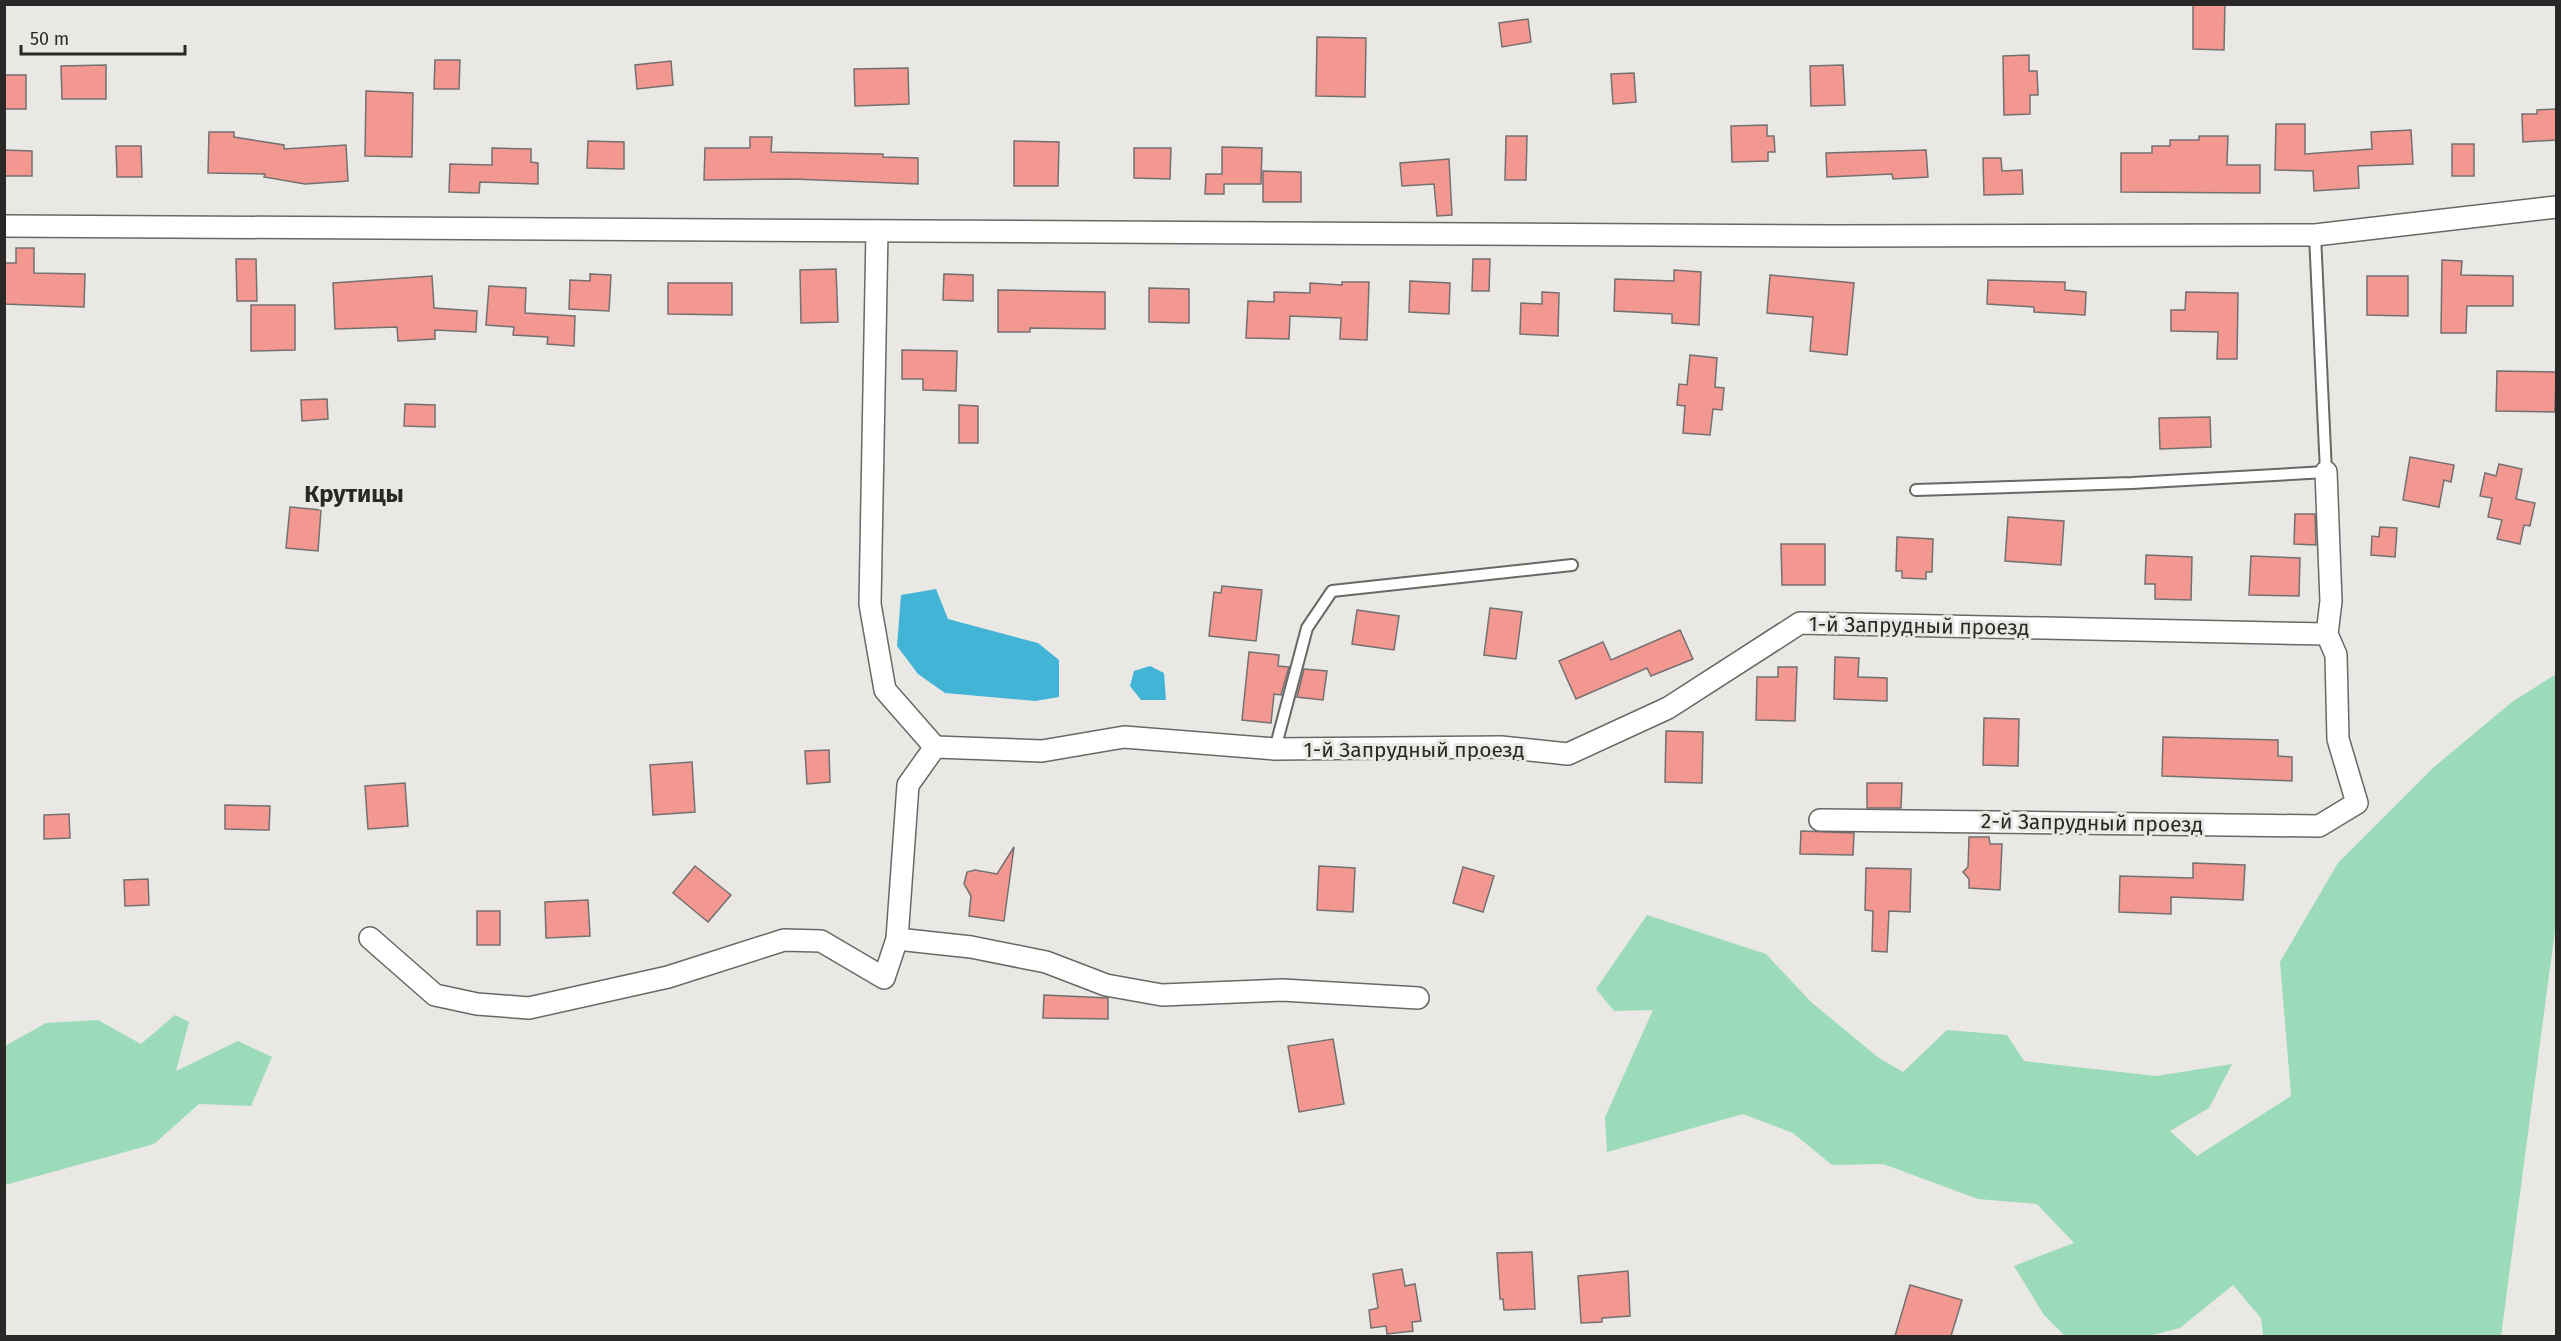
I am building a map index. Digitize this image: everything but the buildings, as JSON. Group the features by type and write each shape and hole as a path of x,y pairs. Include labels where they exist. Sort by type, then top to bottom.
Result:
{"street":[{"path":"4,226 2315,235 2556,207"},
{"path":"370,938 435,995 477,1004 529,1008 668,977 784,940 821,941 884,978 897,939 908,785 935,747 885,690 870,604 877,231"},
{"path":"2326,472 2331,601 2327,634"},
{"name":"1-й Запрудный проезд","path":"935,747 1042,751 1124,737 1275,749 1501,747 1568,754 1668,708 1800,623 2327,634"},
{"name":"2-й Запрудный проезд","path":"1820,820 2319,826 2357,803 2338,739 2337,655 2327,634"},
{"path":"897,939 971,947 1046,962 1106,985 1162,995 1282,990 1418,998"}],"lane":[{"path":"1916,489 2132,483 2326,472 2315,235"},
{"path":"1275,749 1307,628 1332,591 1572,565"}],"green space":[{"path":"2556,674 2556,923 2501,1336 2263,1336 2261,1318 2233,1285 2180,1328 2149,1336 2065,1336 2044,1315 2014,1266 2074,1243 2037,1204 1978,1199 1883,1164 1832,1165 1793,1133 1743,1114 1607,1152 1605,1117 1653,1010 1614,1011 1596,989 1647,915 1766,954 1811,1002 1879,1058 1903,1072 1947,1030 2007,1035 2024,1061 2156,1076 2232,1064 2209,1108 2170,1131 2197,1156 2291,1096 2280,962 2338,863 2434,767 2512,702"},
{"path":"175,1015 189,1022 176,1071 238,1041 272,1057 251,1106 199,1104 154,1144 5,1185 5,1046 46,1023 98,1020 141,1044"}],"water":[{"path":"936,589 948,619 1038,643 1059,660 1059,697 1035,701 945,693 918,674 897,646 901,595"},
{"path":"1150,666 1164,673 1166,700 1141,700 1130,686 1134,671"}],"district":[{"name":"Крутицы","path":"354,494"}]}
